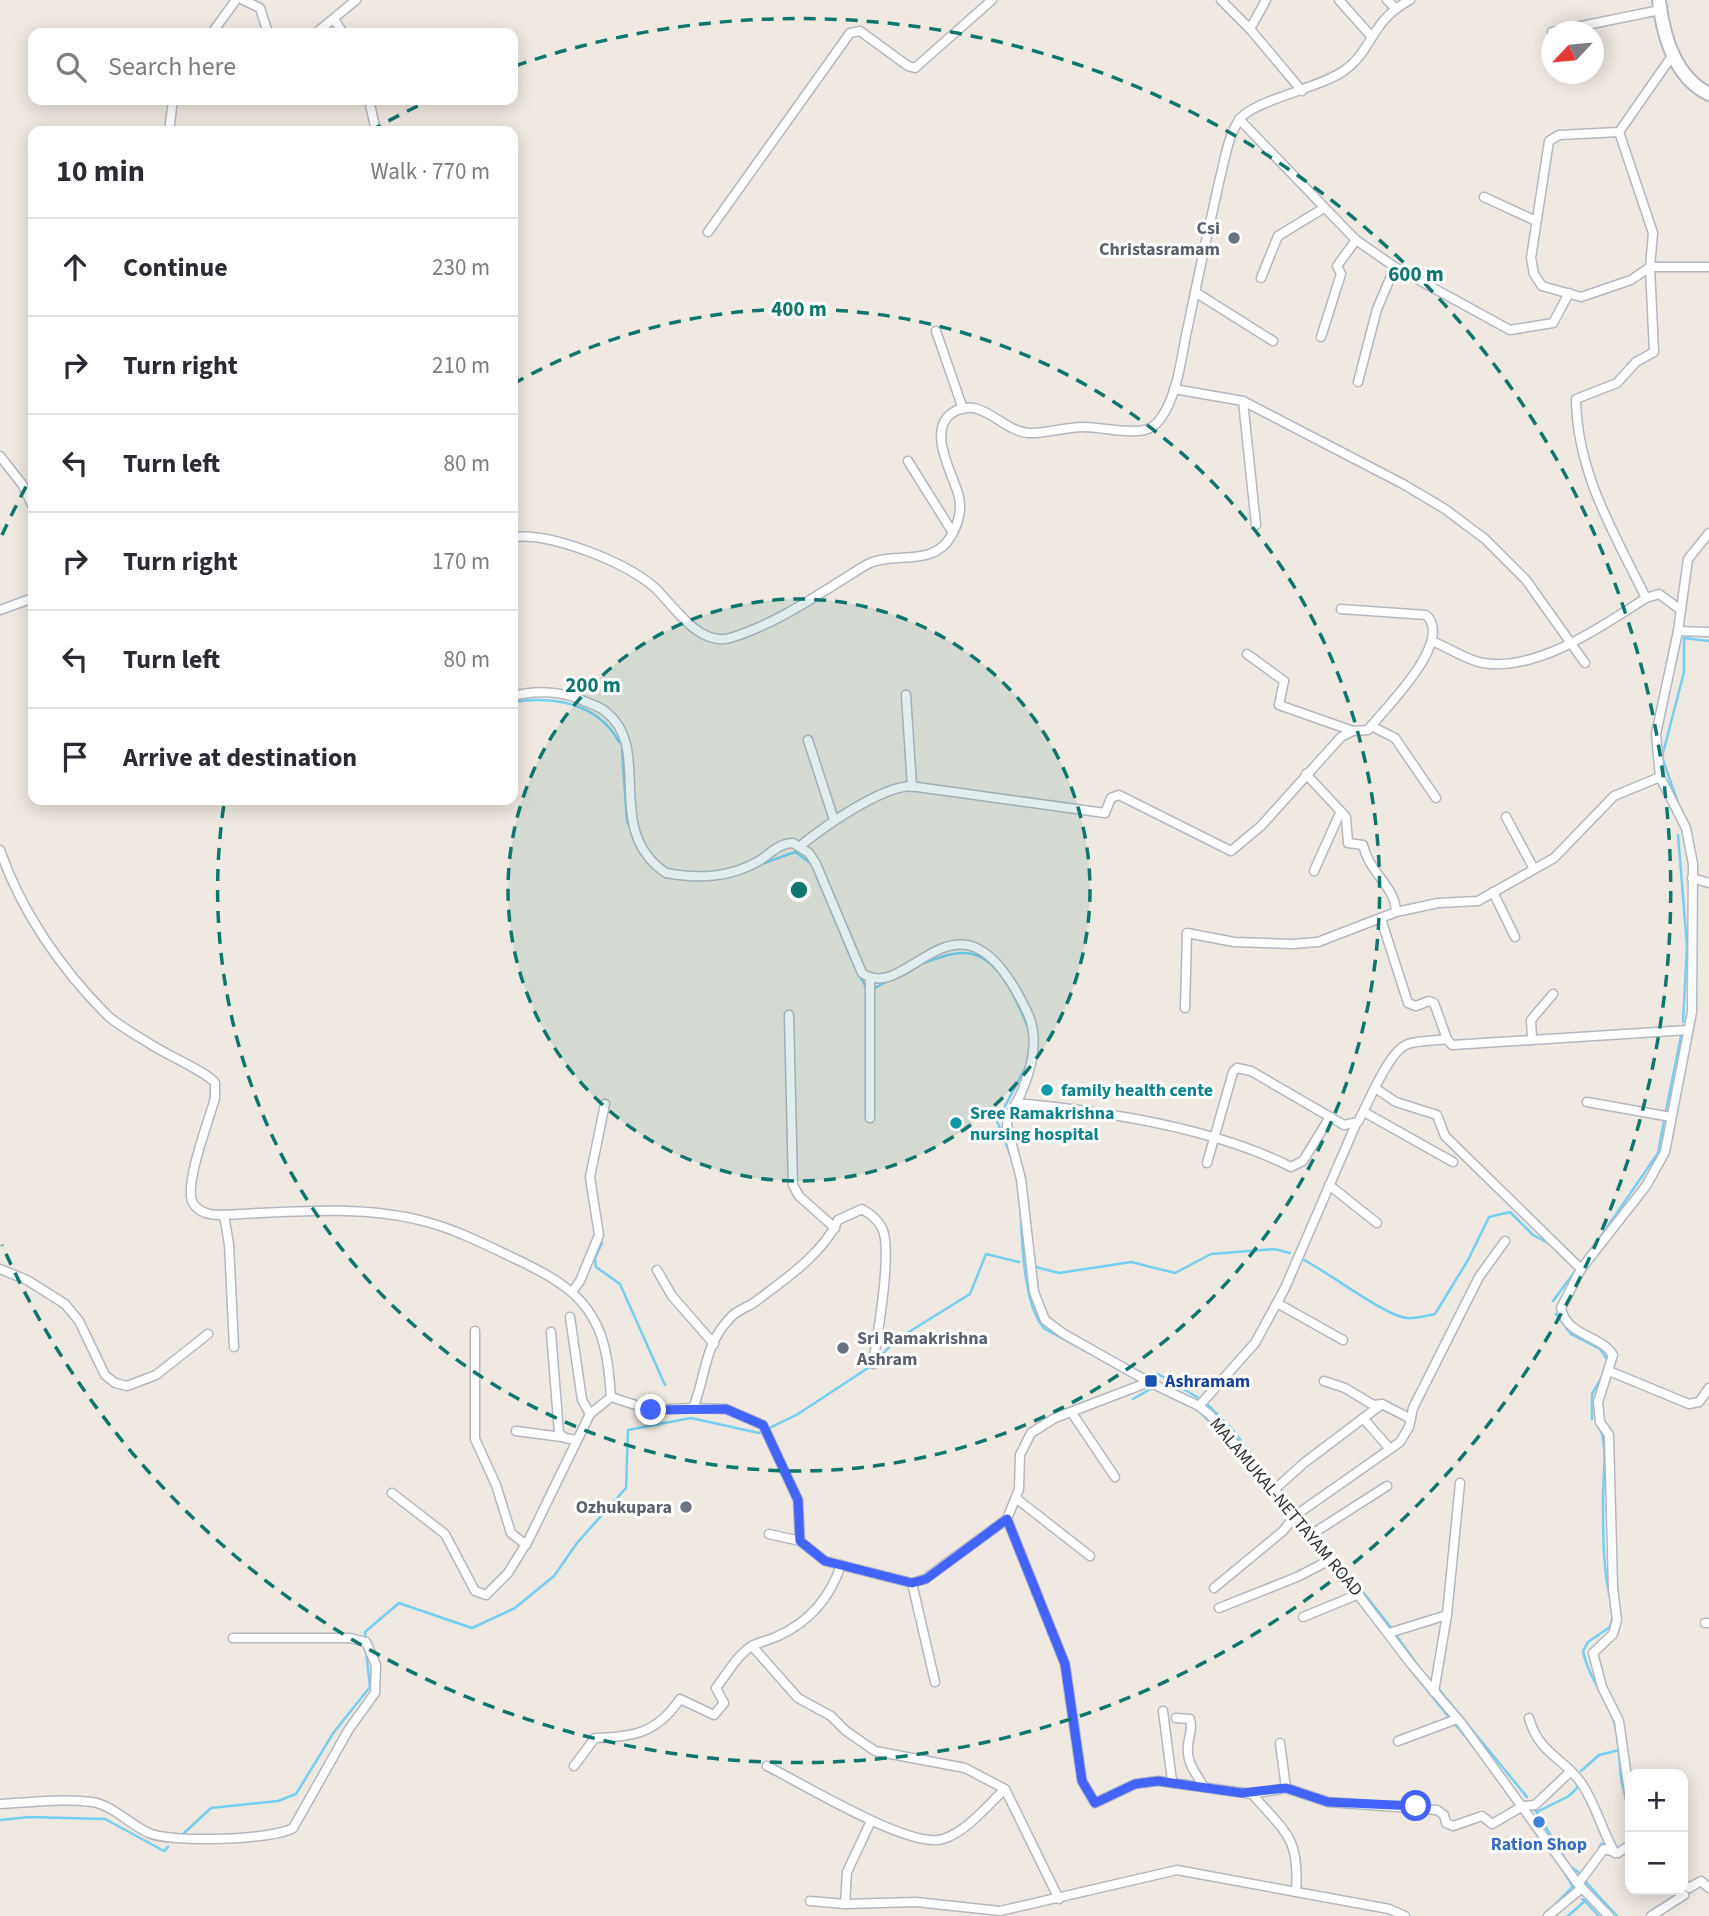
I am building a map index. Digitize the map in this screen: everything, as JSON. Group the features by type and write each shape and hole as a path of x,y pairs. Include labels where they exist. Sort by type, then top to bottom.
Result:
{"main road":[{"path":"1660,5 1672,56 1684,72 1709,94"}],"street":[{"path":"216,28 236,0"},
{"path":"243,0 260,8 266,28"},
{"path":"322,28 356,0"},
{"path":"708,232 850,33 860,31 908,66 915,68 992,0"},
{"path":"1251,29 1266,0"},
{"path":"1339,0 1371,36"},
{"path":"1387,0 1396,9"},
{"path":"518,536 527,535 566,544 600,556 653,586 696,629 715,638 727,639 788,613 872,562 918,558 939,549 953,533 960,517 960,498 944,461 943,425 950,414 963,409 980,410 1025,433 1080,427 1140,430 1160,421 1174,389 1224,163 1240,120 1255,108 1302,91 1346,69 1377,25 1410,0"},
{"path":"1225,1 1302,91"},
{"path":"1595,21 1660,5"},
{"path":"334,19 340,28"},
{"path":"1619,132 1672,56"},
{"path":"170,126 172,105"},
{"path":"370,105 375,126"},
{"path":"1240,120 1356,240 1395,267 1510,330 1553,323 1569,293"},
{"path":"1619,132 1559,135 1549,141 1531,258 1534,274 1542,286 1581,296 1630,280 1650,267 1709,267"},
{"path":"1619,132 1653,233 1650,267 1654,352 1636,362 1617,383 1576,398 1577,429 1585,467 1646,598"},
{"path":"1484,197 1536,221"},
{"path":"1261,278 1278,236 1324,208"},
{"path":"1321,337 1341,274 1337,266 1356,240"},
{"path":"1357,382 1377,309 1395,267"},
{"path":"1195,292 1273,341"},
{"path":"936,331 963,409"},
{"path":"1174,389 1243,401 1403,484 1485,539 1526,580 1586,663"},
{"path":"1243,401 1256,525"},
{"path":"0,456 22,484 28,497"},
{"path":"908,461 953,533"},
{"path":"1625,1776 1619,1721 1602,1688 1593,1653 1613,1634 1617,1620 1613,1588 1609,1441 1599,1419 1600,1396 1613,1359 1612,1352 1580,1334 1565,1320 1561,1310 1563,1299 1579,1267 1657,1169 1665,1152 1692,1012 1693,864 1686,828 1660,777 1656,734 1678,631 1688,559 1709,533"},
{"path":"1434,642 1482,663 1510,663 1572,645 1646,598 1659,594 1681,610"},
{"path":"0,610 28,600"},
{"path":"1247,654 1284,681 1279,705 1353,731 1365,732 1425,658 1434,642 1433,624 1426,615 1342,609"},
{"path":"1678,631 1709,632"},
{"path":"518,696 564,692 607,712 628,751 631,823 641,847 666,873 713,877 757,862 788,843 800,846 816,863 862,973 870,979 870,1118"},
{"path":"905,695 912,786"},
{"path":"1371,726 1395,738 1436,798"},
{"path":"800,846 834,820 898,788 912,786 1105,813 1111,798 1119,795 1228,851 1261,826 1341,737 1353,731"},
{"path":"808,740 834,820"},
{"path":"1306,774 1346,817 1348,843 1363,845 1367,862 1396,901 1396,912"},
{"path":"1185,1008 1188,933 1234,942 1318,942 1396,912 1438,903 1469,903 1534,869 1564,849 1614,796 1660,777"},
{"path":"1314,871 1340,813"},
{"path":"1506,817 1534,869"},
{"path":"0,850 24,907 56,954 108,1016 170,1058 205,1074 215,1083 215,1098 191,1192 192,1201 201,1210 210,1215 354,1212 408,1218 471,1238 532,1267 572,1292 596,1321 608,1363 611,1397"},
{"path":"1692,878 1709,883"},
{"path":"1493,892 1515,937"},
{"path":"1381,919 1408,1003 1416,1006 1429,1001 1434,1003 1451,1045 1483,1046 1532,1038 1688,1030"},
{"name":"MALAMUKAL-NETTAYAM ROAD","path":"870,979 880,979 929,954 962,944 979,947 999,964 1028,1015 1033,1032 1034,1055 1016,1103 1007,1118 1007,1126 1021,1179 1038,1307 1054,1328 1149,1382 1199,1406 1312,1534 1434,1692 1458,1719 1580,1886 1609,1916"},
{"path":"1532,1038 1531,1020 1553,994"},
{"path":"789,1015 793,1185 799,1196 835,1228"},
{"path":"1199,1406 1255,1343 1277,1303 1356,1124 1401,1048 1408,1044 1447,1040"},
{"path":"1207,1163 1233,1072 1240,1067 1344,1125 1356,1124"},
{"path":"1375,1088 1396,1102 1437,1115 1445,1136 1579,1267"},
{"path":"1587,1102 1671,1117"},
{"path":"1016,1103 1099,1112 1215,1138 1254,1148 1291,1167 1303,1161 1330,1117"},
{"path":"572,1292 599,1235 590,1177 605,1104"},
{"path":"1364,1112 1453,1162"},
{"path":"1329,1185 1377,1223"},
{"path":"693,1408 706,1354 733,1316 754,1303 817,1250 835,1228 838,1220 862,1209 883,1229 884,1279 873,1364"},
{"path":"224,1215 229,1244 234,1347"},
{"path":"1214,1588 1283,1531 1296,1515 1400,1442 1413,1408 1479,1277 1505,1241"},
{"path":"0,1269 27,1280 65,1304 79,1321 105,1375 115,1383 127,1385 156,1376 208,1334"},
{"path":"657,1270 672,1296 713,1344"},
{"path":"1277,1303 1343,1339"},
{"path":"570,1317 582,1400 590,1414"},
{"path":"475,1331 475,1439 496,1485 511,1533 526,1545"},
{"path":"551,1332 559,1433 565,1438"},
{"path":"1609,1371 1689,1404 1699,1402 1709,1388"},
{"path":"1325,1381 1345,1388 1373,1405 1382,1404 1411,1419"},
{"path":"769,1534 800,1541 825,1561 912,1583 926,1579 1007,1519 1017,1499 1020,1455 1031,1433 1055,1418 1149,1382"},
{"path":"611,1397 651,1410 726,1409 763,1425 798,1500 800,1541"},
{"path":"392,1493 445,1534 480,1595 490,1592 508,1573 526,1545 590,1414 611,1397"},
{"path":"1274,1490 1382,1404"},
{"path":"1072,1413 1115,1477"},
{"path":"1363,1418 1390,1449"},
{"path":"516,1431 577,1440"},
{"path":"1434,1692 1447,1615 1460,1483"},
{"path":"1312,1534 1387,1486"},
{"path":"1017,1499 1090,1556"},
{"path":"1007,1519 1065,1664 1082,1781 1095,1803 1135,1784 1172,1782 1252,1794 1286,1788 1328,1802 1437,1810 1444,1815 1446,1823 1452,1826 1482,1816 1492,1824 1523,1806 1535,1805 1571,1771"},
{"path":"1219,1608 1297,1577 1332,1559"},
{"path":"574,1766 595,1738 631,1737 671,1713 680,1699 714,1714 724,1703 716,1688 737,1659 752,1646 794,1629 817,1610 835,1584 841,1565"},
{"path":"912,1583 935,1682"},
{"path":"1303,1617 1359,1594"},
{"path":"1389,1633 1447,1615"},
{"path":"0,1804 95,1802 148,1833 180,1841 276,1833 293,1828 349,1729 375,1693 373,1655 366,1642 350,1638 233,1638"},
{"path":"752,1646 798,1698 831,1716 846,1731 875,1751 965,1768 1005,1789 1059,1899"},
{"path":"1163,1711 1172,1782"},
{"path":"1176,1718 1190,1719 1193,1729 1188,1748 1191,1766 1204,1787"},
{"path":"1529,1718 1536,1740 1571,1771 1587,1791 1615,1853"},
{"path":"1398,1741 1458,1719"},
{"path":"1280,1743 1286,1788"},
{"path":"767,1766 871,1821 921,1839 941,1840 958,1831 1005,1789"},
{"path":"1252,1794 1289,1835 1298,1861 1296,1892"},
{"path":"845,1904 847,1872 871,1821"},
{"path":"1548,1916 1580,1886 1604,1849 1615,1853 1625,1848"},
{"path":"810,1901 845,1904 916,1902 1000,1911 1177,1870 1389,1909 1405,1916"},
{"path":"1688,1887 1702,1881 1709,1888"},
{"path":"1651,1916 1684,1895"}],"waterway":[{"path":"1678,803 1662,757 1684,672 1684,638 1709,641"},
{"path":"518,701 544,700 574,705 599,718 619,742"},
{"path":"622,751 627,821 634,837"},
{"path":"1678,835 1687,946 1683,1022"},
{"path":"759,865 795,852 812,864"},
{"path":"650,864 663,875"},
{"path":"696,881 737,874"},
{"path":"817,877 839,929"},
{"path":"844,941 855,967"},
{"path":"924,963 960,953 982,958 992,965 1008,985 1029,1030"},
{"path":"860,976 867,989"},
{"path":"875,988 896,976"},
{"path":"1666,1111 1681,1036"},
{"path":"1010,1154 997,1121 1028,1063"},
{"path":"1595,1245 1658,1153 1664,1121"},
{"path":"1020,1201 1025,1269 1037,1318 1045,1329 1113,1366"},
{"path":"1304,1260 1385,1310 1414,1318 1435,1314 1468,1260 1489,1217 1510,1212 1533,1235 1552,1245"},
{"path":"602,1243 595,1258 596,1267 620,1284 665,1385"},
{"path":"1036,1267 1059,1273 1131,1262 1175,1273 1211,1254 1274,1249 1290,1253"},
{"path":"876,1361 896,1340 970,1294 986,1254 1019,1262"},
{"path":"1553,1301 1576,1270"},
{"path":"1556,1314 1571,1334 1600,1349 1608,1361"},
{"path":"366,1641 365,1632 399,1603 472,1628 515,1608 554,1576 577,1543 626,1488 628,1430 691,1418 759,1433 798,1414 871,1366"},
{"path":"1125,1373 1141,1382"},
{"path":"1154,1375 1158,1374 1202,1400"},
{"path":"1592,1419 1592,1394 1602,1377"},
{"path":"1133,1399 1154,1387"},
{"path":"1208,1405 1231,1428 1273,1482"},
{"path":"1197,1409 1217,1429"},
{"path":"1599,1427 1604,1443 1604,1555 1612,1606"},
{"path":"1253,1472 1287,1513"},
{"path":"1281,1491 1295,1508"},
{"path":"1302,1515 1312,1528"},
{"path":"1295,1522 1322,1555"},
{"path":"1319,1536 1392,1629"},
{"path":"1331,1566 1349,1589"},
{"path":"1613,1616 1610,1627 1588,1642 1583,1651 1589,1670 1614,1721 1625,1796"},
{"path":"1396,1635 1418,1666"},
{"path":"183,1834 211,1808 278,1801 296,1794 334,1732 370,1687 366,1651"},
{"path":"1410,1669 1448,1716"},
{"path":"1437,1687 1527,1797"},
{"path":"1455,1724 1473,1746"},
{"path":"1581,1771 1599,1755 1619,1750"},
{"path":"1537,1812 1569,1796 1577,1788 1577,1783"},
{"path":"1534,1808 1565,1859"},
{"path":"0,1820 29,1817 105,1819 164,1851 168,1847"},
{"path":"1598,1852 1601,1844 1606,1843"},
{"path":"1571,1867 1581,1874"},
{"path":"1562,1869 1573,1887"},
{"path":"1584,1880 1617,1916"},
{"path":"1553,1907 1572,1887"},
{"path":"1568,1916 1585,1901 1582,1899"},
{"path":"1585,1901 1599,1916"}],"place":[{"name":"Csi Christasramam","path":"1234,238"},
{"name":"family health cente","path":"1047,1090"},
{"name":"Sree Ramakrishna nursing hospital","path":"956,1123"},
{"name":"Sri Ramakrishna Ashram","path":"843,1348"},
{"name":"Ashramam","path":"1151,1381"},
{"name":"Ozhukupara","path":"686,1507"},
{"name":"Ration Shop","path":"1539,1822"}],"route":[{"path":"651,1410 726,1409 763,1425 791,1480 798,1500 801,1510 800,1541 825,1561 912,1583 926,1579 1007,1519 1065,1664 1082,1781 1095,1803 1135,1784 1158,1781 1252,1794 1286,1788 1328,1802 1416,1806"}]}
